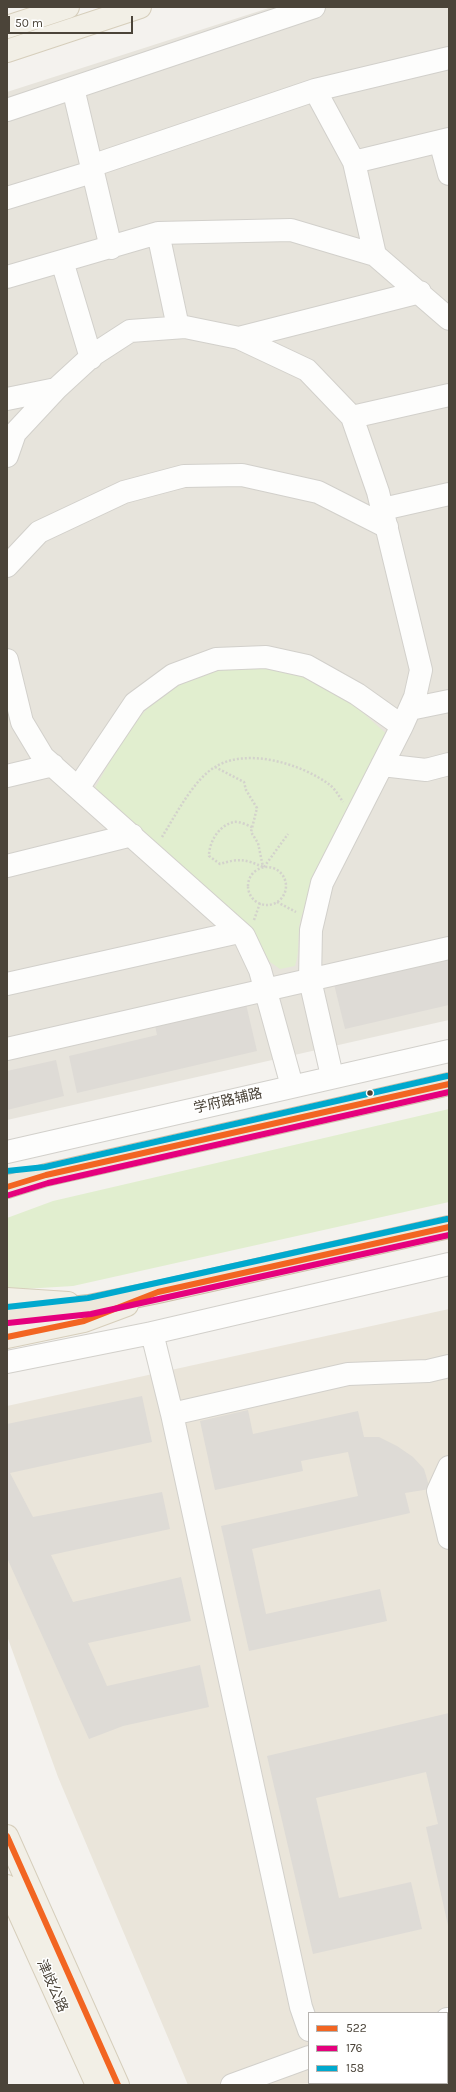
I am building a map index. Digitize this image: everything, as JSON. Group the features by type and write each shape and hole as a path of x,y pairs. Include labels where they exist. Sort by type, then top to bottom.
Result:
{"highway":[{"path":"7,1187 46,1175 449,1084"},
{"path":"7,1315 89,1306 449,1227"}],"main road":[{"path":"7,27 68,7"},
{"path":"7,51 140,7"},
{"path":"7,1179 46,1175"},
{"path":"7,1196 46,1175"},
{"path":"7,1337 84,1321 158,1292"},
{"path":"7,1299 89,1306"},
{"name":"津歧公路","path":"7,1836 118,2085"},
{"name":"津歧公路","path":"7,1886 97,2085"}],"street":[{"path":"7,110 314,7"},
{"path":"7,198 315,90 449,58"},
{"path":"73,88 111,248"},
{"path":"315,90 354,162 375,255"},
{"path":"354,162 444,140 449,174"},
{"path":"7,277 111,248 158,233 291,230 375,255 448,316"},
{"path":"158,233 178,327"},
{"path":"62,261 91,358"},
{"path":"239,338 420,292"},
{"path":"7,456 15,433 56,389 91,358 130,332 186,327 239,338 307,370 352,417 378,492 421,670 415,697 406,718 322,883 311,930 310,980 332,1076"},
{"path":"7,399 56,389"},
{"path":"352,417 449,396"},
{"path":"7,566 39,532 124,492 184,476 242,475 318,492 385,518 449,494"},
{"path":"78,788 135,703 174,675 216,659 266,657 307,666 406,718 449,701"},
{"path":"7,660 10,685 22,722 43,757 244,936 260,970 292,1086"},
{"path":"382,765 426,770 449,764"},
{"path":"7,776 53,765"},
{"path":"7,866 132,836"},
{"path":"7,984 239,932"},
{"path":"7,1049 449,948"},
{"name":"学府路辅路","path":"7,1152 332,1076 449,1051"},
{"path":"7,1362 152,1333 449,1264"},
{"path":"152,1333 172,1414 301,2007 308,2027"},
{"path":"172,1414 348,1374 428,1371 449,1366"},
{"path":"449,1467 438,1491 449,1538"},
{"path":"232,2085 308,2057"}],"path":[{"path":"152,853 190,790 215,767 243,757 267,759 303,770 331,785 355,818"},
{"path":"215,767 244,782 246,790 257,808 251,832 258,843 263,867"},
{"path":"252,826 235,822 223,827 209,847 209,856 220,864 235,860 247,860 263,867 276,869 285,879 286,885 282,897 271,904 265,905 254,900 248,890 250,878 253,873 263,867 288,834"}],"shaded area":[{"path":"272,7 449,7 449,1020 7,1120 7,92"},
{"path":"449,1309 449,2085 188,2085 58,1777 7,1636 7,1406"}],"green space":[{"path":"241,665 296,671 345,697 389,736 343,824 311,892 300,921 298,953 295,966 280,969 270,962 254,934 94,790 124,736 156,698 193,675"},
{"path":"449,1109 449,1202 73,1286 7,1290 7,1218 53,1201"},
{"path":"449,2053 449,2085 370,2085 448,2084"}],"building":[{"path":"449,958 449,1005 345,1029 334,984"},
{"path":"246,1004 257,1051 77,1093 69,1056 157,1035 155,1025"},
{"path":"56,1060 64,1096 7,1110 7,1071"},
{"path":"142,1396 152,1442 10,1473 33,1517 162,1492 170,1529 51,1555 73,1602 181,1577 191,1621 88,1643 107,1686 200,1665 209,1707 123,1726 89,1739 7,1558 7,1424"},
{"path":"248,1410 253,1434 358,1411 364,1437 379,1437 397,1446 413,1457 424,1469 430,1489 405,1493 410,1513 252,1549 266,1614 380,1589 387,1621 249,1651 221,1526 358,1496 348,1452 301,1461 303,1471 215,1490 200,1421"},
{"path":"449,1713 449,1930 426,1827 438,1824 426,1772 316,1798 339,1898 411,1882 422,1929 313,1954 267,1756"}],"transit line":[{"name":"158","path":"7,1171 45,1167 447,1076"},
{"name":"522","path":"7,1187 46,1175 449,1084"},
{"name":"176","path":"9,1195 48,1183 449,1092"},
{"name":"158","path":"7,1307 88,1298 447,1219"},
{"name":"522","path":"7,1337 84,1321 158,1292 449,1227"},
{"name":"176","path":"8,1323 91,1314 449,1235"},
{"name":"522","path":"7,1836 118,2085"}]}
